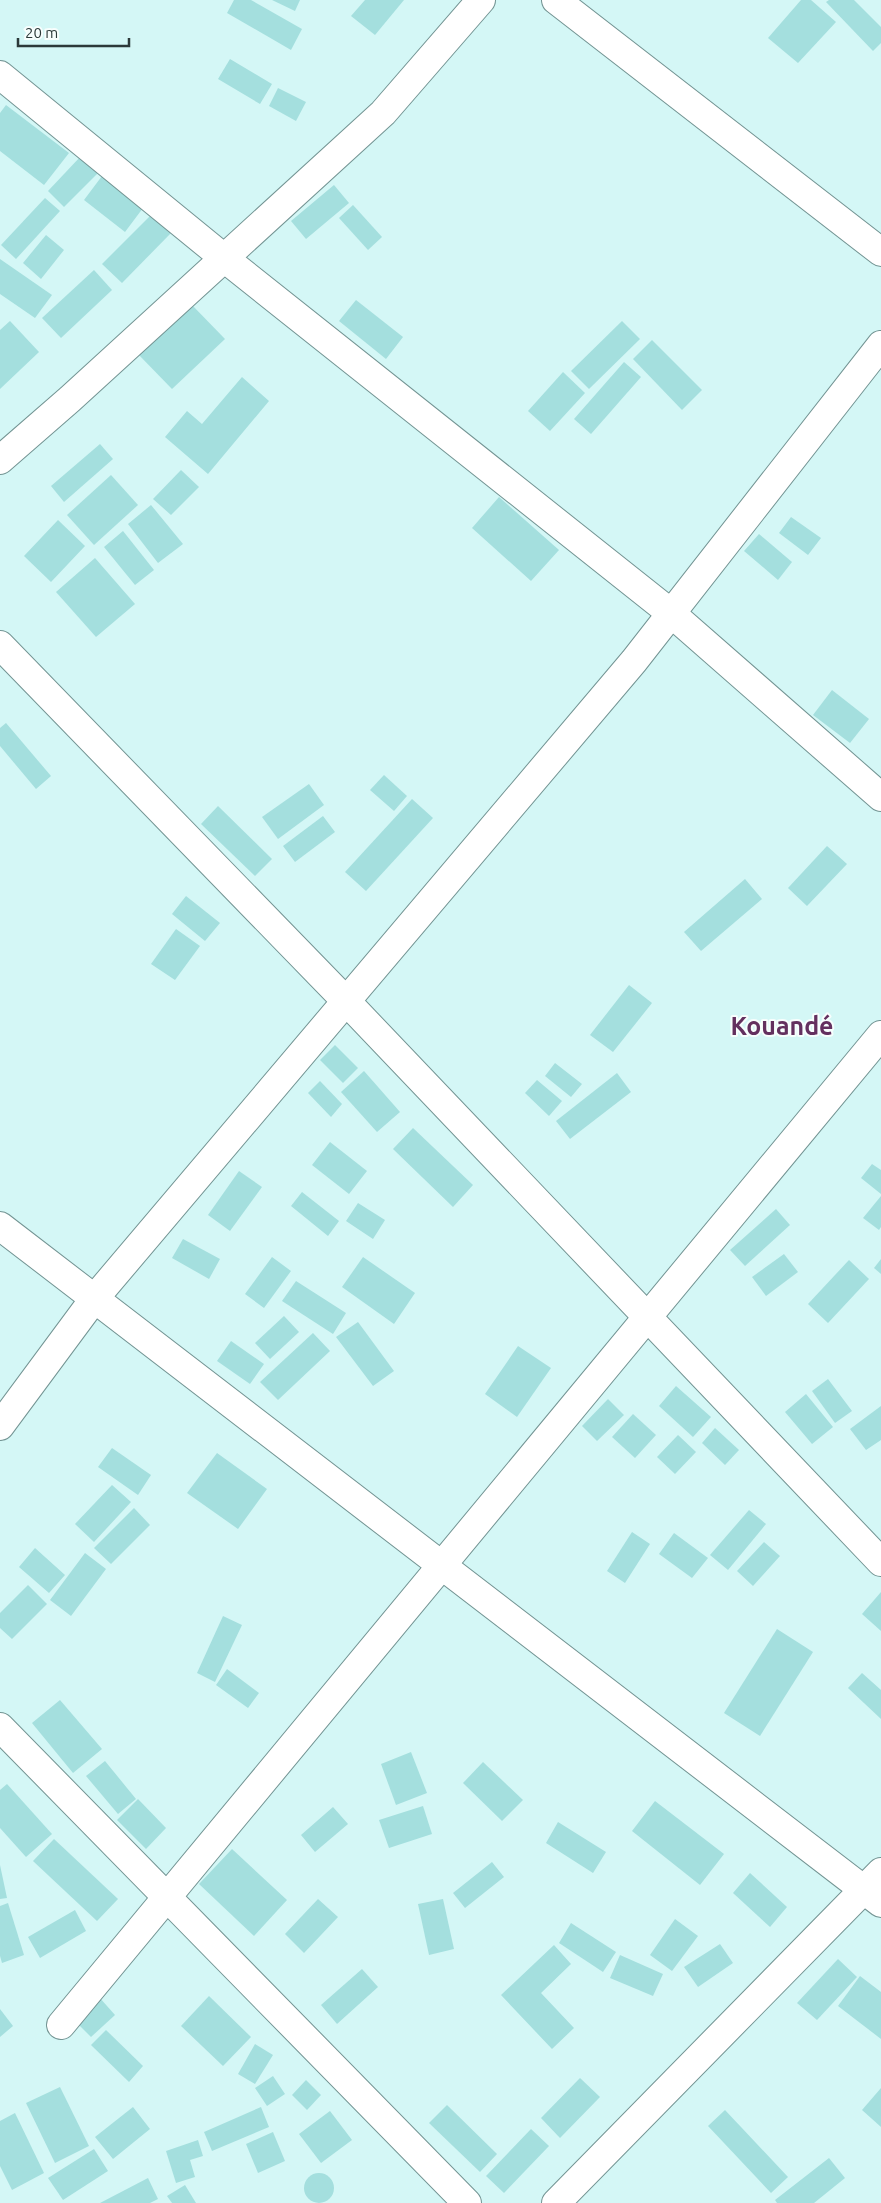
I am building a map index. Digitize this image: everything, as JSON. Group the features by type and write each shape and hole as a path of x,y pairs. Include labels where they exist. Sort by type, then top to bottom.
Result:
{"street":[{"path":"0,460 70,399 383,113 481,0"},
{"path":"556,0 881,252"},
{"path":"0,75 224,258 672,614 881,797"},
{"path":"0,1426 94,1299 672,614 881,344"},
{"path":"0,646 346,1001 881,1562"},
{"path":"61,2025 881,1035"},
{"path":"0,1226 442,1566 876,1889 556,2203"},
{"path":"0,1727 467,2203"}],"building":[{"path":"234,0 251,0 302,29 291,50 227,13"},
{"path":"272,0 300,0 295,11"},
{"path":"365,0 404,0 375,35 351,16"},
{"path":"801,0 811,0 836,22 798,63 768,38"},
{"path":"829,0 854,0 881,27 881,43 873,51 826,2"},
{"path":"230,59 272,84 260,104 218,79"},
{"path":"278,88 306,102 296,121 269,106"},
{"path":"6,105 69,153 44,185 0,151 0,113"},
{"path":"81,156 98,173 64,207 48,191"},
{"path":"102,176 143,208 125,232 84,200"},
{"path":"334,185 349,203 306,239 291,221"},
{"path":"45,198 60,211 16,259 1,245"},
{"path":"353,205 382,237 368,250 339,218"},
{"path":"152,214 171,233 122,283 102,264"},
{"path":"46,235 64,250 41,279 23,263"},
{"path":"0,259 52,295 35,318 0,294"},
{"path":"94,270 112,290 61,338 42,318"},
{"path":"356,300 403,337 386,359 339,321"},
{"path":"191,304 225,339 172,389 138,354"},
{"path":"10,321 39,352 0,389 0,330"},
{"path":"622,321 640,339 589,389 571,371"},
{"path":"652,340 702,390 682,410 633,359"},
{"path":"624,362 641,377 591,434 574,419"},
{"path":"563,372 585,393 550,431 528,411"},
{"path":"242,377 269,401 208,474 165,437 187,411 202,424"},
{"path":"100,444 113,459 64,502 51,486"},
{"path":"181,470 199,487 171,515 153,499"},
{"path":"111,475 138,505 94,545 67,515"},
{"path":"499,497 559,550 531,581 472,528"},
{"path":"151,505 183,544 158,563 128,524"},
{"path":"791,517 821,538 808,555 779,533"},
{"path":"58,520 85,546 51,582 24,556"},
{"path":"123,531 154,570 135,585 104,547"},
{"path":"759,534 792,562 778,580 744,551"},
{"path":"95,558 135,604 96,637 56,592"},
{"path":"832,690 869,719 850,743 813,715"},
{"path":"6,723 51,776 36,789 0,746 0,728"},
{"path":"384,775 407,796 394,811 370,790"},
{"path":"309,784 324,805 278,839 262,817"},
{"path":"412,799 433,818 366,891 345,872"},
{"path":"218,806 272,859 255,876 201,824"},
{"path":"323,816 335,832 295,862 283,846"},
{"path":"827,846 847,864 807,906 788,888"},
{"path":"745,879 762,899 701,951 684,932"},
{"path":"186,896 220,923 205,941 172,914"},
{"path":"176,929 200,946 175,980 151,964"},
{"path":"629,985 652,1003 613,1052 590,1035"},
{"path":"335,1045 358,1068 343,1083 320,1060"},
{"path":"555,1063 582,1084 571,1097 545,1076"},
{"path":"364,1071 400,1112 377,1132 341,1092"},
{"path":"617,1073 631,1092 570,1139 556,1121"},
{"path":"537,1080 562,1101 549,1116 525,1093"},
{"path":"320,1081 342,1104 331,1117 308,1093"},
{"path":"413,1128 473,1185 453,1207 393,1149"},
{"path":"330,1142 367,1171 349,1194 312,1165"},
{"path":"872,1164 881,1170 881,1194 861,1178"},
{"path":"239,1171 262,1187 230,1231 208,1215"},
{"path":"302,1192 339,1221 328,1236 291,1206"},
{"path":"881,1196 881,1227 879,1230 863,1218"},
{"path":"358,1203 385,1220 373,1239 346,1221"},
{"path":"776,1209 790,1225 745,1266 730,1250"},
{"path":"183,1239 220,1259 209,1279 172,1258"},
{"path":"784,1254 798,1272 766,1296 752,1277"},
{"path":"272,1257 291,1271 264,1308 245,1294"},
{"path":"363,1257 415,1293 394,1324 342,1287"},
{"path":"881,1259 881,1274 874,1268"},
{"path":"849,1260 869,1279 828,1323 808,1304"},
{"path":"296,1281 346,1313 333,1334 282,1301"},
{"path":"284,1316 299,1332 270,1359 255,1343"},
{"path":"358,1322 394,1371 373,1386 336,1337"},
{"path":"313,1333 330,1351 278,1400 260,1382"},
{"path":"231,1341 264,1364 250,1384 217,1361"},
{"path":"518,1346 551,1368 517,1417 485,1394"},
{"path":"828,1379 852,1411 835,1423 812,1391"},
{"path":"676,1386 711,1417 693,1437 659,1406"},
{"path":"806,1394 833,1427 812,1444 785,1412"},
{"path":"608,1399 624,1415 597,1441 582,1426"},
{"path":"881,1406 881,1440 866,1450 850,1429"},
{"path":"633,1414 656,1435 635,1458 612,1437"},
{"path":"715,1428 739,1450 725,1465 702,1443"},
{"path":"678,1435 696,1452 675,1474 657,1457"},
{"path":"112,1448 151,1475 138,1495 98,1467"},
{"path":"217,1453 267,1489 238,1529 187,1493"},
{"path":"112,1485 131,1502 94,1542 75,1524"},
{"path":"134,1508 150,1525 111,1564 94,1548"},
{"path":"749,1510 766,1524 728,1570 710,1555"},
{"path":"632,1532 650,1544 625,1583 607,1571"},
{"path":"674,1533 708,1558 692,1578 659,1554"},
{"path":"764,1542 780,1556 753,1586 737,1571"},
{"path":"35,1548 65,1575 49,1593 19,1567"},
{"path":"85,1553 106,1569 71,1616 50,1600"},
{"path":"28,1585 47,1604 12,1639 0,1628 0,1613"},
{"path":"881,1592 881,1631 862,1614"},
{"path":"223,1616 242,1625 215,1682 197,1673"},
{"path":"777,1629 813,1652 760,1736 724,1713"},
{"path":"227,1669 259,1693 248,1708 216,1685"},
{"path":"862,1673 881,1690 881,1719 848,1688"},
{"path":"60,1700 102,1749 73,1773 32,1723"},
{"path":"411,1752 427,1793 396,1805 381,1764"},
{"path":"105,1761 136,1799 118,1814 86,1776"},
{"path":"483,1762 523,1800 502,1821 463,1783"},
{"path":"7,1784 52,1834 26,1857 0,1828 0,1790"},
{"path":"138,1799 166,1828 146,1849 117,1820"},
{"path":"655,1801 724,1854 700,1885 632,1831"},
{"path":"423,1806 432,1834 389,1848 379,1820"},
{"path":"333,1807 348,1824 315,1852 301,1835"},
{"path":"558,1822 606,1852 593,1873 546,1843"},
{"path":"54,1839 118,1899 97,1921 33,1861"},
{"path":"232,1849 287,1900 254,1936 199,1884"},
{"path":"492,1862 504,1877 465,1908 453,1893"},
{"path":"0,1865 7,1898 0,1899"},
{"path":"750,1873 787,1907 770,1927 733,1893"},
{"path":"318,1899 338,1917 304,1953 285,1934"},
{"path":"443,1899 454,1949 429,1955 418,1904"},
{"path":"8,1903 24,1955 2,1963 0,1956 0,1906"},
{"path":"75,1910 86,1931 40,1958 28,1937"},
{"path":"675,1919 698,1936 672,1971 650,1955"},
{"path":"571,1923 616,1952 603,1972 559,1943"},
{"path":"720,1944 733,1963 698,1987 684,1967"},
{"path":"554,1945 571,1964 541,1993 574,2028 552,2049 501,1995"},
{"path":"620,1955 663,1974 653,1996 610,1978"},
{"path":"838,1959 857,1977 817,2020 797,2003"},
{"path":"362,1969 378,1987 337,2024 321,2005"},
{"path":"860,1976 881,1992 881,2039 838,2006"},
{"path":"209,1996 251,2037 223,2066 181,2026"},
{"path":"99,1997 115,2015 91,2037 74,2020"},
{"path":"0,2009 13,2026 0,2037"},
{"path":"106,2030 143,2066 129,2082 91,2045"},
{"path":"255,2044 273,2055 255,2084 238,2074"},
{"path":"273,2076 285,2094 267,2106 255,2088"},
{"path":"580,2078 600,2097 560,2138 541,2118"},
{"path":"306,2080 321,2095 307,2110 292,2095"},
{"path":"60,2087 89,2146 55,2163 26,2103"},
{"path":"881,2088 881,2127 862,2110"},
{"path":"447,2105 497,2154 480,2172 429,2123"},
{"path":"133,2107 150,2129 113,2159 95,2137"},
{"path":"261,2107 269,2127 212,2151 204,2132"},
{"path":"725,2110 788,2177 771,2193 708,2126"},
{"path":"330,2111 352,2140 321,2163 299,2134"},
{"path":"15,2113 44,2173 12,2190 0,2166 0,2121"},
{"path":"531,2129 549,2146 504,2193 486,2176"},
{"path":"273,2132 285,2161 258,2173 246,2144"},
{"path":"198,2140 203,2156 190,2160 195,2177 176,2183 166,2151"},
{"path":"94,2149 108,2171 63,2200 48,2178"},
{"path":"829,2158 845,2178 814,2203 777,2203 775,2200"},
{"path":"319,2173 330,2177 334,2188 330,2199 319,2203 308,2199 304,2188 308,2177"},
{"path":"148,2178 158,2199 150,2203 100,2203"},
{"path":"185,2185 196,2203 172,2203 167,2196"}],"district":[{"name":"Kouandé","path":"782,1026"}]}
